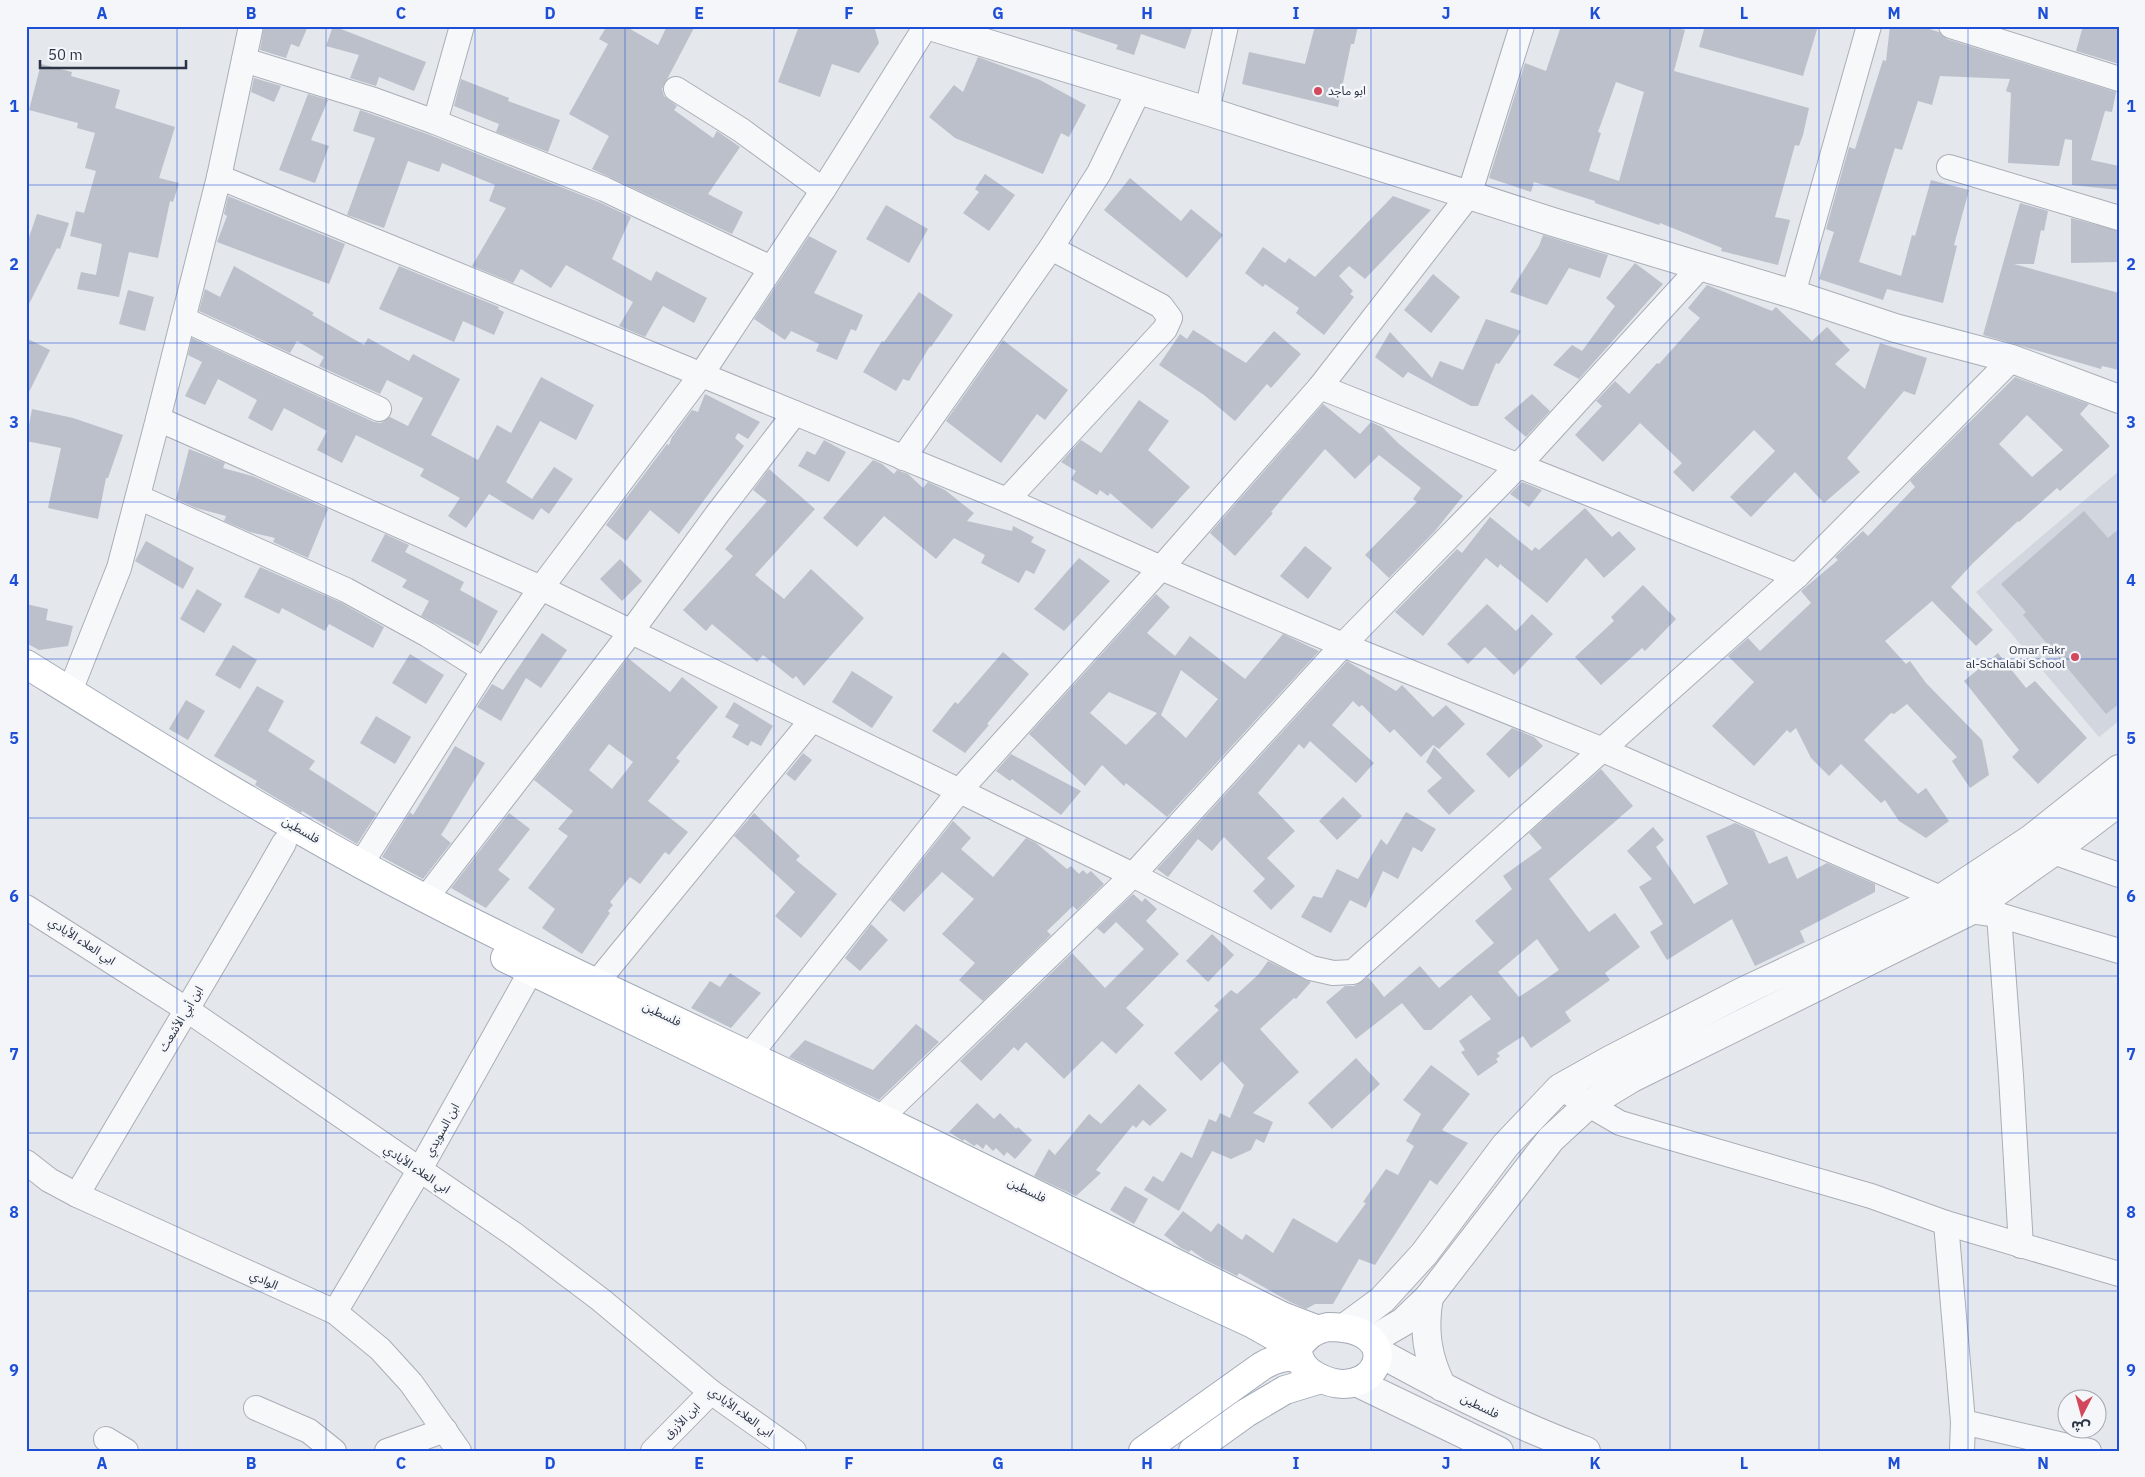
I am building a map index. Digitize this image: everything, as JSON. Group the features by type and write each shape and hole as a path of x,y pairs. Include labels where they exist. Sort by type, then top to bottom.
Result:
{"main road":[{"name":"فلسطين","path":"26,664 174,756 361,864 597,982 644,1016 872,1125 1282,1316 1316,1329"},
{"name":"فلسطين","path":"26,686 284,843 416,914 531,971 749,1056 1068,1236 1253,1324 1298,1353"},
{"path":"1253,1324 1262,1344 1262,1366"},
{"path":"1143,1451 1262,1366 1273,1360 1298,1353 1308,1336 1316,1329 1344,1328 1366,1334 1375,1346 1375,1366 1364,1380 1335,1383 1321,1379 1304,1368 1298,1353"},
{"path":"1193,1451 1246,1413 1285,1390 1321,1379"}],"street":[{"path":"70,691 119,568 218,177 251,26"},
{"path":"435,122 462,26"},
{"path":"361,864 484,670 541,588 701,375 928,26 1207,111 1553,222 1793,294 1895,328 2012,359 2119,399"},
{"path":"1207,111 1226,26"},
{"path":"749,1056 960,790 1161,568 1320,387 1469,195 1522,26"},
{"path":"1793,294 1869,26"},
{"path":"1951,26 2119,79"},
{"path":"244,60 374,100 435,122 604,189 771,268"},
{"path":"676,89 741,130 823,190"},
{"path":"903,458 1051,248 1099,173 1139,90"},
{"path":"1949,167 2119,218"},
{"path":"218,177 1007,500 1343,645 1603,750 1970,911 1999,915 2119,951"},
{"path":"1007,500 1165,329 1170,318 1161,306 1051,248"},
{"path":"872,1125 1133,875 1343,645 1518,466 1701,266"},
{"path":"183,319 379,409"},
{"path":"158,419 541,588 1133,875 1311,968 1332,973 1353,972 1796,576 2012,359"},
{"path":"1320,387 1796,576"},
{"path":"426,898 795,413"},
{"path":"138,496 346,590 428,635 484,670"},
{"path":"597,982 812,721"},
{"path":"1344,1328 1382,1300 1424,1254 1505,1146 1529,1118 1560,1088 1742,992 1942,898 2031,839 2119,769"},
{"path":"1375,1346 1429,1297 1551,1139 1590,1104 1632,1078 1970,911 2119,802"},
{"name":"ابن أبي الأشعث","path":"77,1195 186,1009 215,965 284,843"},
{"path":"2053,852 2119,875"},
{"name":"ابي العلاء الأيادي","path":"26,906 186,1009 515,1235 601,1300 711,1392 794,1451"},
{"path":"1999,915 2021,1246"},
{"name":"ابن السويدي","path":"334,1312 420,1171 531,971"},
{"path":"1560,1088 1620,1123 1870,1196 1946,1223 2119,1274"},
{"name":"الوادي","path":"26,1162 49,1180 77,1195 334,1312 380,1349 412,1384 459,1451"},
{"path":"1946,1223 1962,1422 1962,1451"},
{"path":"1429,1297 1426,1312 1426,1343 1432,1366 1442,1387"},
{"name":"فلسطين","path":"1375,1346 1442,1387 1524,1427 1586,1451"},
{"path":"1356,1382 1499,1451"},
{"name":"ابن الأزرق","path":"653,1451 711,1392"},
{"path":"256,1408 309,1431 334,1451"},
{"path":"1962,1422 2089,1451"},
{"path":"387,1451 445,1430"},
{"path":"106,1439 126,1451"}],"shaded area":[{"name":"Omar Fakr al-Schalabi School","path":"2119,471 2119,721 2099,737 1976,592"}],"building":[{"path":"264,26 308,26 299,47 291,44 286,58 260,50"},
{"path":"333,26 426,62 414,91 379,77 376,86 350,78 359,55 326,46"},
{"path":"607,26 625,26 658,45 667,26 695,26 662,89 664,96 677,106 674,110 713,138 717,131 740,147 708,194 743,212 732,234 592,169 609,136 569,114 608,44 599,39"},
{"path":"799,26 874,26 879,43 859,73 832,64 820,97 778,82"},
{"path":"1070,26 1193,26 1185,49 1141,34 1134,55 1116,49 1118,45 1070,29"},
{"path":"1315,26 1358,26 1354,44 1351,44 1338,107 1242,84 1249,52 1305,64"},
{"path":"1561,26 1672,26 1685,30 1674,71 1809,108 1799,146 1795,145 1775,217 1790,220 1778,265 1721,251 1722,248 1660,223 1659,225 1595,203 1595,201 1534,182 1531,192 1489,178 1525,63 1546,71","holes":["1616,82 1644,92 1619,181 1589,171 1601,133 1598,132"]},
{"path":"1705,26 1818,26 1803,76 1699,47"},
{"path":"1890,26 1923,27 1939,32 1947,39 2116,92 2112,112 2105,111 2091,160 2119,166 2119,190 2072,185 2072,140 2065,139 2059,166 2008,163 2011,93 2006,91 2010,79 1940,76 1932,105 1918,101 1902,150 1895,148 1859,262 1901,276 1912,235 1915,236 1931,180 1969,190 1954,245 1957,246 1943,303 1887,289 1883,300 1819,279 1834,232 1826,229 1849,147 1855,149 1883,60 1886,61"},
{"path":"2083,26 2119,28 2119,64 2076,51"},
{"path":"978,57 1040,80 1086,105 1069,137 1061,133 1043,174 955,138 929,117 954,85 963,92"},
{"path":"41,64 72,72 71,76 120,90 115,108 175,127 159,178 179,183 173,202 170,201 158,258 129,252 119,297 77,289 81,272 96,275 102,244 70,236 76,211 84,213 96,171 85,168 95,133 77,128 78,123 29,110"},
{"path":"254,78 281,86 274,102 251,92"},
{"path":"461,79 509,98 508,101 560,120 548,152 496,132 499,124 454,106"},
{"path":"308,94 328,100 311,140 329,146 315,183 279,170"},
{"path":"360,110 430,135 599,202 631,217 612,259 651,281 656,271 707,298 694,323 663,306 645,337 619,326 633,302 566,265 551,288 521,269 513,283 472,266 506,208 489,201 495,185 442,163 439,172 408,161 384,228 347,215 375,138 353,131"},
{"path":"985,174 1015,195 989,231 963,213 979,192 975,189"},
{"path":"1130,178 1181,221 1191,209 1223,235 1187,278 1104,210"},
{"path":"228,196 345,244 329,284 217,242 227,216 224,214"},
{"path":"1393,196 1431,210 1365,279 1349,266 1339,276 1353,291 1350,294 1354,297 1324,335 1296,313 1299,308 1265,284 1263,287 1245,273 1263,247 1285,263 1289,258 1315,277"},
{"path":"2020,203 2048,211 2044,231 2041,230 2034,264 2014,264 2119,293 2119,370 2102,366 2101,369 1983,335"},
{"path":"886,205 928,229 909,263 866,239"},
{"path":"37,214 69,223 60,249 57,248 26,310 26,246"},
{"path":"2071,218 2119,231 2119,262 2071,263"},
{"path":"1543,235 1608,255 1600,278 1569,268 1547,305 1510,292 1539,246"},
{"path":"809,236 837,251 814,293 863,315 856,331 851,329 837,360 816,351 819,344 791,331 785,340 754,319"},
{"path":"1635,263 1663,284 1579,379 1553,365 1572,345 1582,351 1615,306 1606,298"},
{"path":"234,266 364,345 368,338 409,361 413,354 460,379 431,435 478,460 497,425 511,433 541,377 594,405 576,440 540,421 506,482 532,499 554,467 573,479 549,514 541,508 533,520 489,494 466,528 448,516 460,498 420,476 424,469 356,435 342,463 317,450 327,431 284,408 272,431 248,418 257,400 218,379 205,405 185,396 202,362 188,355 192,338 374,422 381,423 390,417 408,426 423,398 387,380 380,394 319,366 324,357 297,341 290,353 199,311 205,289 220,297"},
{"path":"399,266 499,307 498,309 504,312 494,335 463,321 454,342 379,309"},
{"path":"1433,274 1460,297 1431,333 1404,310"},
{"path":"1707,285 1772,311 1776,307 1812,341 1827,327 1850,350 1835,364 1865,389 1880,343 1927,358 1915,395 1904,391 1847,458 1860,472 1824,503 1795,472 1751,517 1730,497 1775,451 1754,430 1693,492 1673,472 1682,463 1640,423 1603,462 1575,435 1602,406 1596,401 1615,381 1629,394 1700,318 1688,308"},
{"path":"128,290 154,297 145,331 119,324"},
{"path":"919,292 953,315 930,346 909,381 903,379 896,391 863,372 882,341 884,342"},
{"path":"1486,319 1521,331 1499,364 1496,363 1478,406 1471,406 1408,372 1403,378 1375,357 1390,332 1432,378 1440,361 1463,370"},
{"path":"1193,330 1246,363 1274,331 1301,354 1271,388 1267,384 1235,421 1204,395 1159,365 1180,334 1187,339"},
{"path":"26,338 50,350 26,398"},
{"path":"1003,340 1068,390 1045,420 1037,414 1001,463 946,421"},
{"path":"2015,377 2089,404 2080,414 2110,446 2060,491 2057,488 2018,521 1973,563 1951,587 1993,630 1976,646 1932,601 1885,641 1906,664 1910,661 1926,683 1982,740 1989,775 1970,788 1952,761 1957,757 1907,704 1894,714 1891,713 1864,740 1918,794 1926,788 1949,821 1926,838 1899,821 1885,800 1881,803 1841,764 1829,776 1811,758 1796,728 1790,733 1787,730 1754,766 1712,726 1754,682 1728,656 1748,638 1760,651 1811,603 1801,591 1838,560 1835,557 1863,531 1868,536 1915,487 1910,481","holes":["2027,415 2063,450 2032,477 1999,444"]},
{"path":"705,394 760,422 748,439 738,433 735,438 744,446 679,534 650,510 626,541 606,525 667,444 669,445 672,437 692,410 698,412"},
{"path":"1532,394 1550,411 1526,437 1504,418"},
{"path":"1139,400 1169,421 1148,450 1190,487 1152,529 1110,493 1108,496 1100,490 1097,495 1071,479 1076,471 1061,462 1081,440 1101,453"},
{"path":"1323,404 1360,434 1371,422 1382,427 1399,444 1463,496 1435,531 1389,578 1365,555 1417,502 1413,499 1421,488 1379,455 1355,479 1325,449 1235,556 1210,533"},
{"path":"32,409 73,418 123,435 108,478 106,478 98,519 48,508 61,448 26,441"},
{"path":"824,440 846,452 829,482 798,466 807,451 815,455"},
{"path":"189,449 225,463 223,468 252,476 328,509 308,558 273,542 275,538 250,532 224,521 226,516 196,508 176,499"},
{"path":"873,460 882,464 894,474 897,470 908,474 923,488 928,482 945,490 974,513 967,521 1012,531 1013,526 1034,537 1031,542 1046,550 1034,574 1026,570 1019,583 981,563 985,555 954,538 936,559 884,516 857,547 823,518"},
{"path":"769,469 815,509 755,575 784,599 811,569 864,618 804,686 796,676 793,679 763,655 757,662 712,624 706,631 683,610 733,556 725,549 767,501 753,490"},
{"path":"1522,482 1542,490 1529,507 1510,494"},
{"path":"1585,508 1612,537 1619,531 1636,549 1604,578 1586,558 1547,603 1500,564 1498,568 1486,558 1423,636 1395,612 1457,549 1462,553 1490,517 1532,551 1535,547 1539,550"},
{"name":"Omar Fakr al-Schalabi School","path":"2084,511 2108,538 2119,529 2119,704 2106,714 2023,615 2026,612 2001,584"},
{"path":"385,534 409,545 405,552 464,582 460,590 498,611 478,646 421,616 429,601 402,587 407,580 371,561"},
{"path":"146,541 194,568 183,589 135,561"},
{"path":"1305,546 1332,568 1308,599 1280,576"},
{"path":"1079,558 1110,581 1064,631 1034,609"},
{"path":"620,559 642,581 622,601 600,579"},
{"path":"260,567 340,602 384,627 373,648 329,624 325,631 282,608 279,614 244,597"},
{"path":"1643,585 1676,619 1645,651 1642,648 1601,685 1575,657 1614,621 1611,617"},
{"path":"197,589 222,604 204,633 180,619"},
{"path":"1156,594 1170,607 1147,633 1175,656 1190,636 1245,679 1283,634 1319,651 1167,817 1126,783 1124,786 1102,765 1085,786 1029,734","holes":["1181,670 1218,699 1186,738 1161,715","1109,692 1157,713 1126,745 1090,713"]},
{"path":"26,604 48,609 46,620 73,626 68,646 39,650 26,643"},
{"path":"1487,604 1516,631 1532,614 1553,634 1514,675 1485,647 1468,664 1447,644"},
{"path":"542,633 567,650 541,688 526,678 501,721 477,707 492,684 503,690"},
{"path":"233,645 257,660 240,689 215,675"},
{"path":"1003,652 1029,674 965,753 932,731 955,702 958,704"},
{"path":"1998,653 2026,688 2035,681 2087,738 2038,784 2012,757 2019,750 1964,681"},
{"path":"410,654 444,675 426,704 392,683"},
{"path":"628,658 670,692 682,677 718,707 676,758 680,761 648,801 688,832 669,855 665,852 640,884 630,877 610,902 613,905 608,911 610,913 582,954 542,928 555,909 528,888 568,836 558,829 573,811 534,780","holes":["609,744 633,762 612,789 589,770"]},
{"path":"1347,661 1396,691 1402,685 1433,717 1446,705 1465,724 1439,749 1433,745 1421,757 1394,729 1390,733 1362,705 1359,707 1353,701 1332,725 1374,763 1356,783 1310,741 1304,749 1299,744 1258,793 1295,831 1267,858 1295,886 1271,910 1253,891 1265,879 1224,837 1212,851 1198,839 1168,877 1157,869"},
{"path":"852,671 893,697 872,728 832,702"},
{"path":"257,686 284,701 268,731 315,761 309,769 377,813 357,844 255,785 257,781 214,756"},
{"path":"186,700 205,711 188,740 169,729"},
{"path":"734,702 773,726 761,746 751,741 748,746 732,737 739,725 725,717"},
{"path":"376,716 411,737 395,764 360,743"},
{"path":"1512,728 1534,737 1543,746 1509,778 1486,754"},
{"path":"455,746 485,763 441,835 451,843 423,879 382,857 410,812 413,815"},
{"path":"1434,747 1475,791 1449,815 1427,791 1442,778 1426,762"},
{"path":"803,753 812,760 795,781 786,774"},
{"path":"1011,754 1081,791 1061,815 1012,779 1010,781 996,771"},
{"path":"1601,769 1633,806 1549,879 1589,932 1615,913 1640,947 1605,973 1610,980 1565,1012 1571,1021 1531,1048 1523,1036 1497,1053 1500,1056 1496,1059 1498,1062 1478,1076 1461,1052 1465,1050 1459,1041 1491,1019 1471,995 1431,1030 1424,1030 1402,1003 1356,1039 1326,1002 1345,986 1354,986 1368,977 1384,997 1420,966 1439,988 1494,943 1475,921 1512,889 1503,876 1542,848 1529,833","holes":["1537,939 1559,970 1519,997 1498,972"]},
{"path":"1343,797 1362,816 1337,840 1319,821"},
{"path":"1406,812 1436,829 1422,852 1413,847 1398,879 1383,871 1366,908 1350,900 1331,933 1301,917 1313,896 1322,898 1337,869 1358,879 1381,839 1387,845"},
{"path":"509,813 530,829 498,870 510,879 486,908 451,888"},
{"path":"754,813 800,856 796,860 837,894 801,938 775,916 795,892 734,836"},
{"path":"953,821 971,838 961,849 993,877 1026,838 1036,843 1067,869 1071,866 1079,874 1083,870 1087,874 1091,871 1104,884 1077,910 1073,906 1047,931 1051,935 983,1001 959,980 975,963 942,934 974,899 942,872 904,912 890,900"},
{"path":"1735,823 1754,831 1769,864 1787,856 1797,879 1827,863 1875,884 1875,892 1800,931 1805,942 1755,966 1732,919 1667,960 1650,932 1663,924 1639,887 1652,879 1627,851 1653,827 1664,840 1656,847 1694,904 1728,884 1706,836"},
{"path":"1133,894 1142,902 1145,898 1157,909 1146,921 1179,954 1126,1008 1144,1025 1116,1054 1102,1041 1064,1079 1026,1042 1018,1051 1014,1047 981,1081 960,1061 1072,953 1105,988 1144,949 1116,922 1104,934 1097,928"},
{"path":"871,924 888,940 860,971 845,958"},
{"path":"1212,934 1234,955 1208,982 1186,961"},
{"path":"1268,961 1311,982 1296,999 1294,998 1260,1029 1299,1072 1253,1113 1273,1122 1264,1143 1256,1139 1251,1150 1231,1159 1212,1151 1179,1211 1144,1190 1153,1176 1163,1182 1181,1152 1192,1158 1209,1119 1216,1122 1220,1113 1230,1118 1244,1085 1222,1061 1201,1081 1174,1053 1219,1010 1214,1006 1231,990 1237,994 1258,975"},
{"path":"730,973 761,993 731,1028 691,1008 710,981 720,987"},
{"path":"916,1024 939,1042 879,1100 789,1057 805,1040 873,1070"},
{"path":"1356,1058 1380,1084 1332,1129 1308,1103"},
{"path":"1431,1065 1470,1094 1442,1130 1468,1143 1437,1185 1430,1180 1375,1265 1359,1259 1333,1304 1315,1304 1306,1309 1239,1273 1237,1276 1205,1260 1191,1250 1189,1252 1181,1248 1164,1235 1183,1211 1211,1232 1218,1223 1242,1240 1246,1234 1273,1253 1293,1218 1337,1243 1366,1203 1363,1202 1386,1169 1398,1175 1414,1146 1406,1141 1421,1114 1403,1100"},
{"path":"1139,1084 1167,1110 1150,1126 1143,1120 1136,1128 1133,1125 1096,1170 1101,1173 1076,1196 1034,1176 1049,1149 1055,1155 1089,1114 1101,1124"},
{"path":"977,1103 994,1119 1000,1113 1016,1129 1018,1127 1032,1140 1015,1159 1007,1152 1004,1156 996,1148 993,1151 986,1144 983,1149 977,1144 974,1146 949,1132"},
{"path":"1125,1186 1148,1199 1134,1224 1110,1210"}],"place":[{"name":"ابو ماجد","path":"1318,91"},
{"name":"Omar Fakr al-Schalabi School","path":"2075,657"}]}
